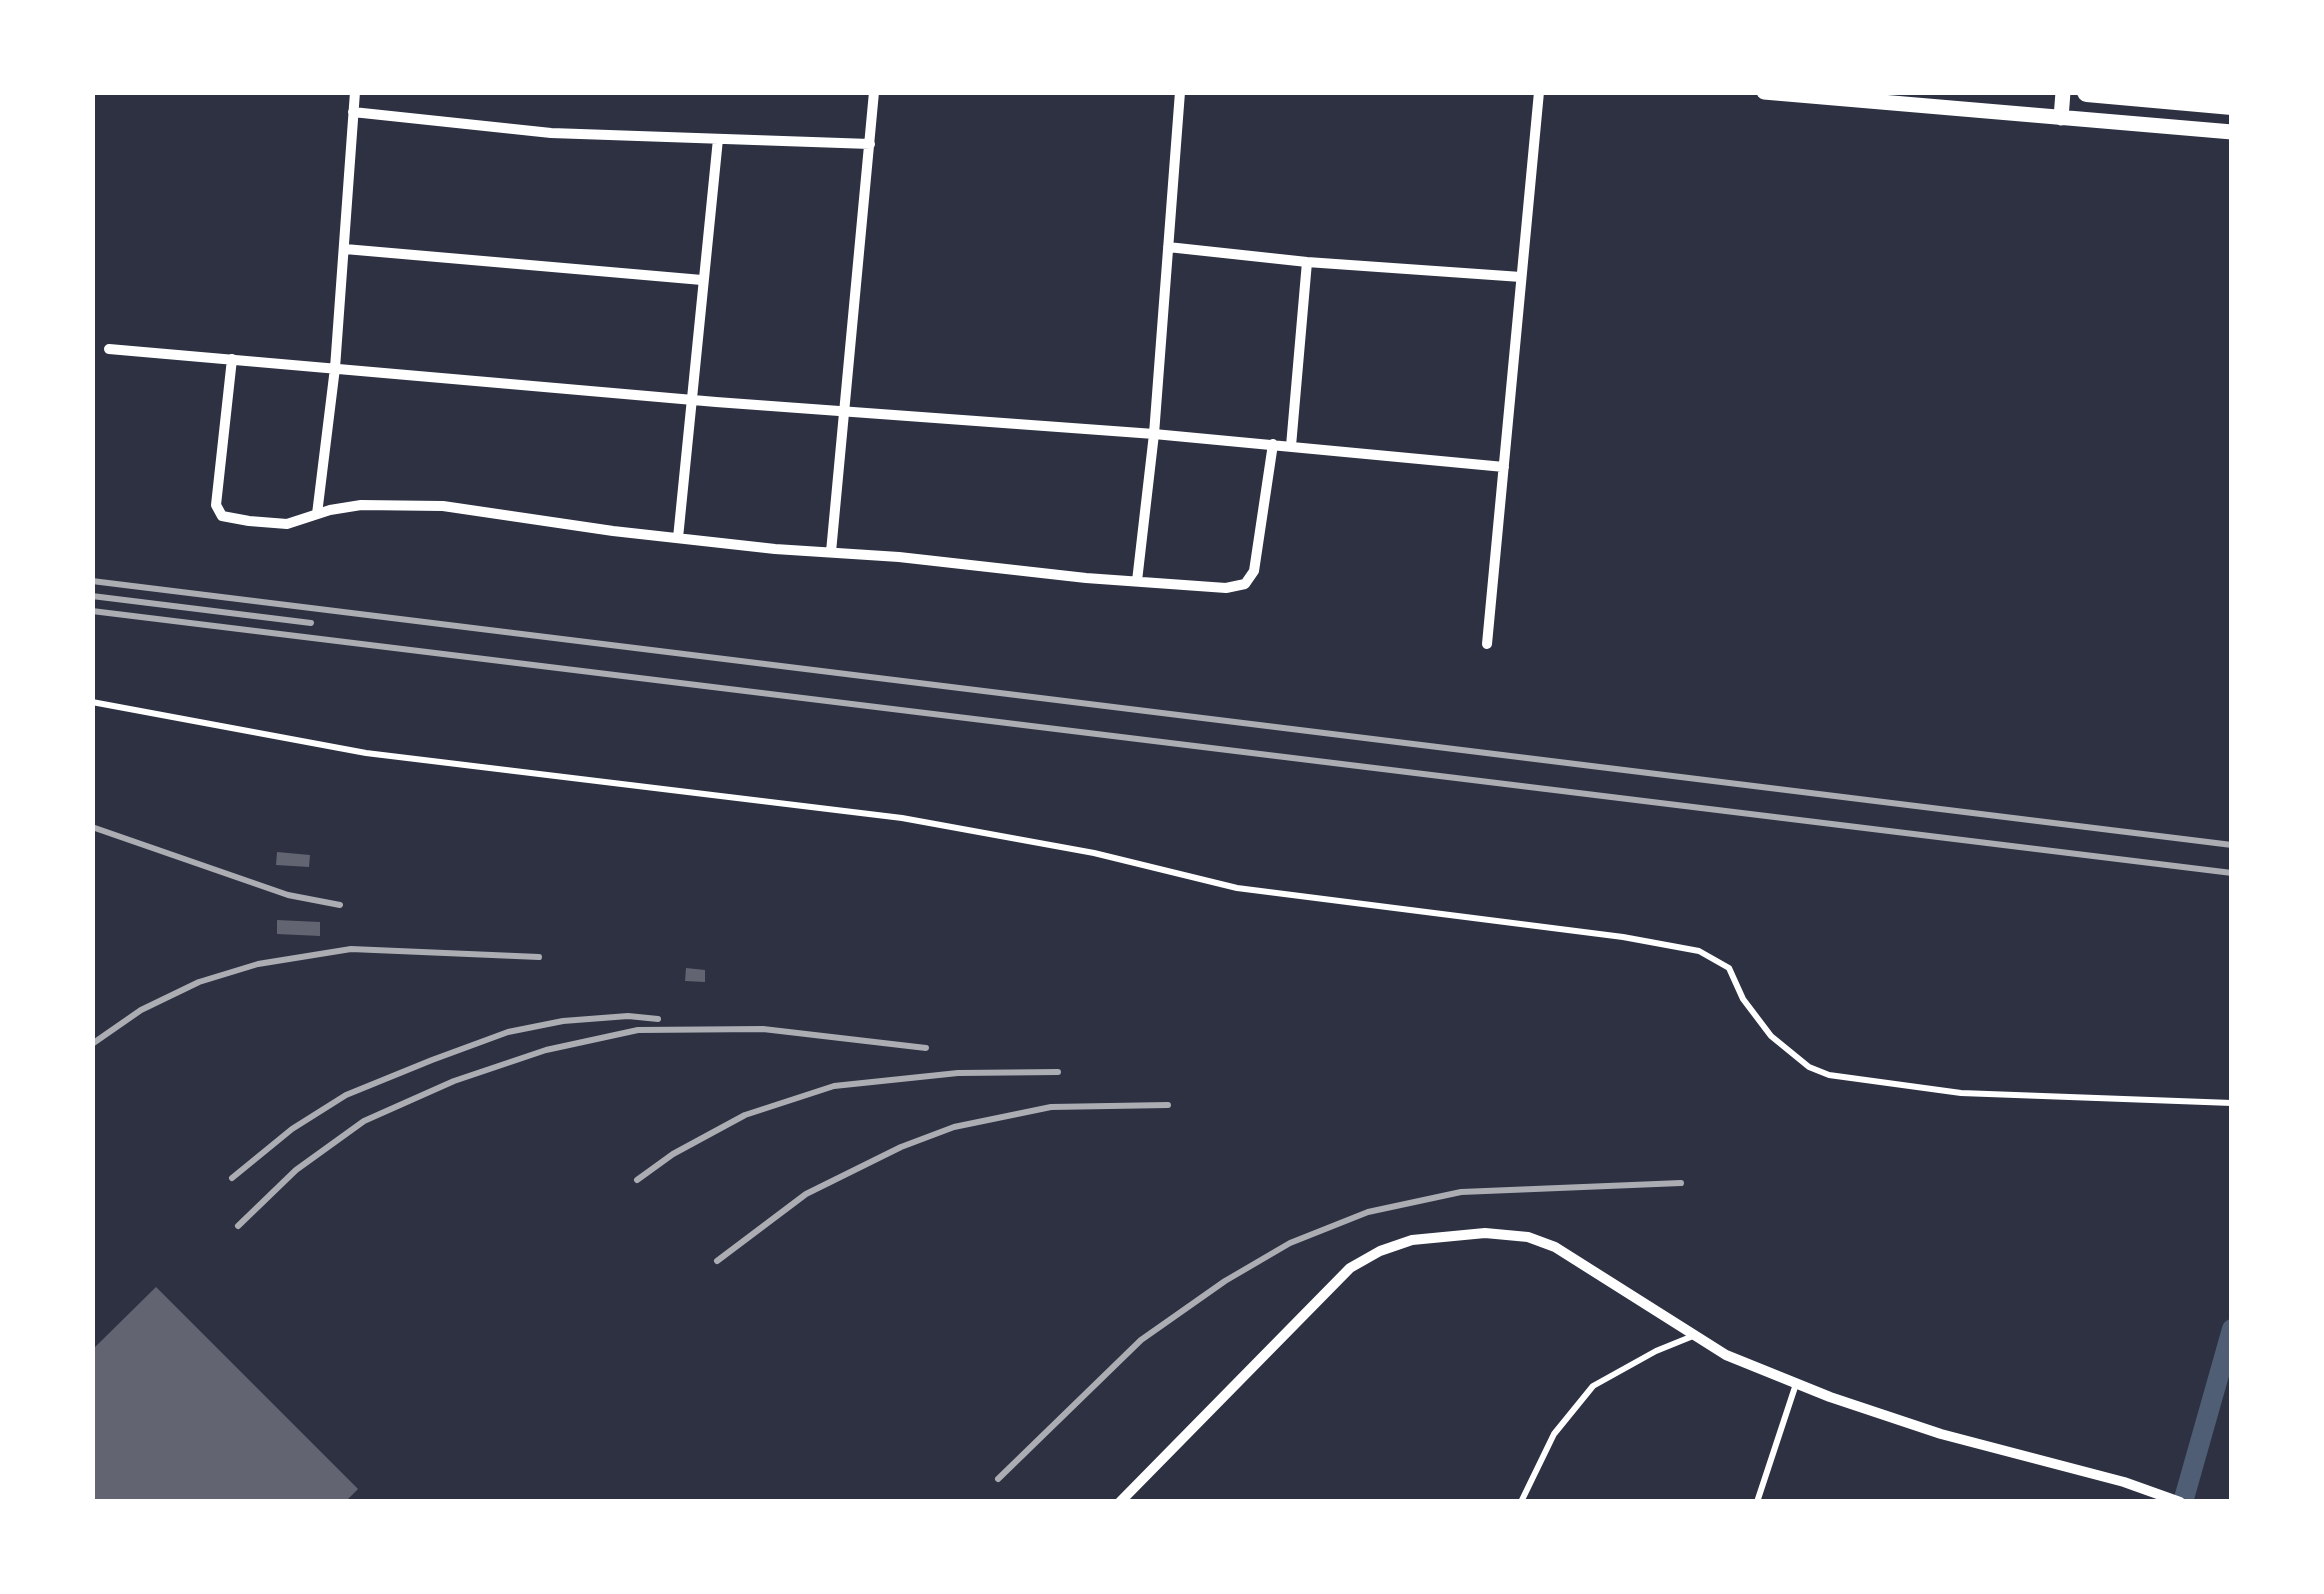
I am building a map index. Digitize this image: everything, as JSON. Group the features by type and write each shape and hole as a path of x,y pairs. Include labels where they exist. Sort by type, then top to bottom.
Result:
{"highway":[{"path":"2087,92 2232,105"}],"street":[{"path":"318,514 336,368 355,92"},
{"path":"831,552 874,92"},
{"path":"1137,582 1154,434 1180,92"},
{"path":"1488,644 1539,92"},
{"path":"1764,92 2232,132"},
{"path":"2061,118 2063,92"},
{"path":"354,112 550,133 870,144"},
{"path":"678,538 718,140"},
{"path":"1168,247 1307,262 1522,277"},
{"path":"344,249 702,280"},
{"path":"1291,446 1307,262"},
{"path":"109,349 1504,466"},
{"path":"232,359 216,492 218,511 228,518 287,524 361,505 443,506 678,538 1226,588 1238,587 1251,579 1273,444"},
{"path":"1120,1502 1350,1268 1380,1251 1412,1240 1485,1233 1539,1239 1580,1260 1694,1336 1740,1361 1796,1384 1941,1434 2124,1482 2180,1502"}],"lane":[{"path":"92,702 366,753 986,831 1237,888 1642,940 1699,951 1724,964 1753,1015 1771,1036 1809,1067 1829,1075 1961,1093 2232,1103"},
{"path":"1520,1502 1554,1434 1593,1386 1656,1351 1694,1336"},
{"path":"1757,1502 1796,1384"}],"building":[{"path":"277,852 310,855 309,867 276,865"},
{"path":"277,920 320,922 320,936 277,934"},
{"path":"686,968 705,970 705,982 685,981"},
{"path":"156,1287 358,1489 345,1502 92,1502 92,1350"}],"waterway":[{"path":"2183,1502 2232,1329"}],"railway":[{"path":"92,581 2232,845"},
{"path":"92,596 311,623"},
{"path":"92,611 2232,873"},
{"path":"92,827 288,895 340,905"},
{"path":"92,1044 141,1010 199,982 258,964 351,949 539,957"},
{"path":"232,1178 292,1129 346,1095 432,1060 508,1032 563,1021 628,1016 658,1019"},
{"path":"238,1226 296,1170 364,1121 454,1081 546,1050 638,1030 763,1029 926,1048"},
{"path":"637,1180 673,1154 745,1115 834,1086 958,1073 1058,1072"},
{"path":"717,1261 806,1194 901,1147 954,1127 1051,1107 1168,1105"},
{"path":"998,1479 1141,1340 1225,1281 1290,1243 1368,1212 1461,1192 1681,1183"}]}
